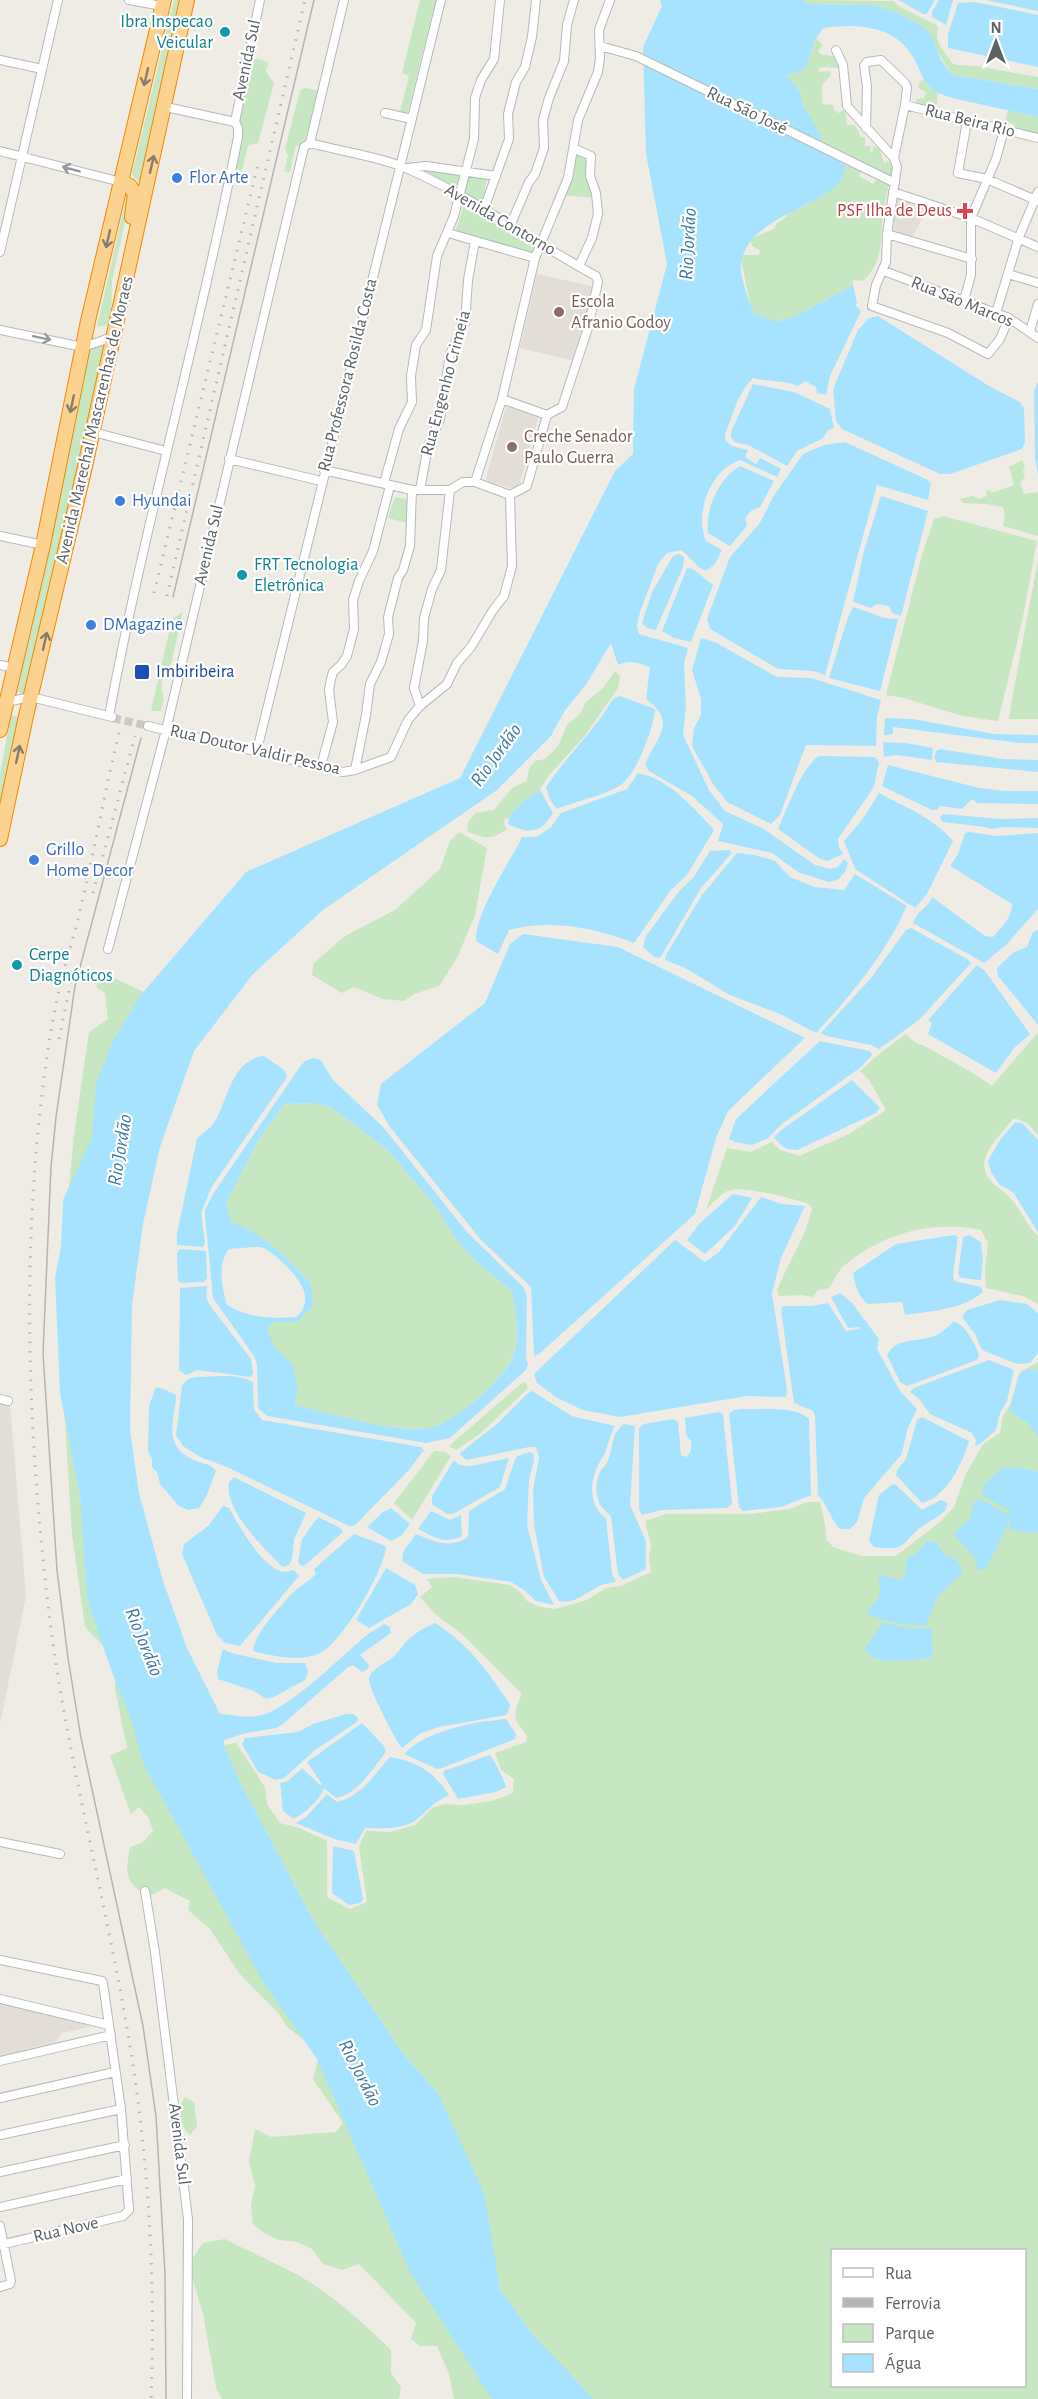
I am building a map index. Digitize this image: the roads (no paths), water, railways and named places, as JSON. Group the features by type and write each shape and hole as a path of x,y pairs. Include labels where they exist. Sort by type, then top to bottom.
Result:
{"highway":[{"name":"Avenida Marechal Mascarenhas de Moraes","path":"0,839 3,814 93,432 188,0"},
{"name":"Avenida Marechal Mascarenhas de Moraes","path":"0,730 6,702 7,666 43,545 84,347 163,3"},
{"path":"121,182 130,186 135,194 135,203 121,262 121,304"}],"street":[{"path":"0,252 1,239 58,0"},
{"path":"129,0 163,3"},
{"name":"Avenida Sul","path":"31,698 111,717 166,451 217,246 238,137 235,122 260,0"},
{"name":"Avenida Sul","path":"108,949 166,730 304,147 310,143 344,0"},
{"name":"Rua Professora Rosilda Costa","path":"257,750 321,481 404,167 412,119 441,0"},
{"path":"321,766 333,722 329,690 331,679 347,656 354,629 353,600 373,551 399,429 412,402 411,376 416,345 426,330 437,256 448,232 474,139 475,98 481,80 494,58 500,0"},
{"path":"484,208 509,139 508,114 513,90 525,67 530,47 536,0"},
{"path":"510,226 529,182 535,174 544,148 543,120 564,61 567,25 574,0"},
{"path":"475,482 502,399 535,258 568,178 575,149 578,120 598,72 599,30 610,0"},
{"name":"Rua São José","path":"600,46 636,56 894,183"},
{"path":"836,50 843,65 847,106 894,158 897,167 887,234 887,255 884,271 876,285 871,303 873,307 948,333 985,354 990,353 1000,339 1009,318"},
{"path":"0,60 42,69"},
{"name":"Rua Beira Rio","path":"866,128 867,86 864,66 870,61 881,60 905,83 907,87 905,105 1038,138"},
{"path":"894,158 905,105"},
{"path":"165,107 235,122"},
{"path":"385,113 412,119"},
{"path":"968,121 958,173 987,179 1037,198 1019,237 996,313"},
{"path":"964,300 970,281 972,259 971,218 996,159 1004,130"},
{"path":"310,143 404,167 426,166 495,176"},
{"path":"575,149 591,156 590,176 598,204 592,238 579,267"},
{"path":"0,151 121,182"},
{"name":"Avenida Contorno","path":"404,167 484,208 598,278 591,318 562,407 547,416"},
{"path":"893,192 971,218 1038,247"},
{"path":"448,232 535,258"},
{"path":"887,234 972,259"},
{"name":"Rua Engenho Crimeia","path":"355,770 370,684 384,653 389,634 388,617 398,578 404,570 410,546 416,490 428,446 440,419 444,380 450,354 465,323 468,280 475,241"},
{"name":"Rua São Marcos","path":"884,271 1009,318 1038,338"},
{"path":"1008,274 1038,283"},
{"path":"1030,331 1038,304"},
{"path":"0,330 84,347 114,337"},
{"path":"324,470 416,490 450,490 464,482 475,482 510,495 527,486 547,416 502,399"},
{"path":"93,432 166,451"},
{"path":"229,459 321,481"},
{"path":"420,706 414,688 423,641 424,618 432,589 441,570 450,490"},
{"name":"Rua Doutor Valdir Pessoa","path":"148,726 343,772 391,757 408,720 420,706 447,684 454,667 471,647 506,591 512,559 510,495"},
{"path":"0,536 43,545"},
{"path":"414,688 434,695"},
{"path":"6,702 31,698"},
{"path":"0,1842 60,1854"},
{"name":"Avenida Sul","path":"145,1891 155,1952 188,2219 187,2399"},
{"path":"0,1960 102,1981 121,2109 127,2179 0,2207"},
{"path":"0,1999 109,2025"},
{"path":"0,2061 111,2035"},
{"path":"0,2098 115,2072"},
{"path":"0,2135 121,2109"},
{"path":"0,2172 124,2145"},
{"name":"Rua Nove","path":"2,2245 123,2216 129,2210 127,2179"},
{"path":"0,2226 11,2282 0,2287"}],"water":[{"name":"Rio Jordão","path":"660,0 802,0 809,4 874,5 898,13 922,26 931,35 941,60 952,75 1038,89 1038,117 950,97 935,91 927,84 905,46 885,32 848,26 823,28 815,40 806,68 787,76 800,92 803,107 821,137 818,150 846,165 843,176 840,182 828,192 768,225 756,236 746,248 741,263 741,274 753,313 777,322 800,314 853,285 857,303 855,305 861,311 830,376 826,395 817,393 816,387 805,381 798,386 753,378 746,386 725,434 726,441 732,446 748,450 745,457 756,464 760,458 781,469 777,477 740,460 729,465 720,473 707,494 702,518 706,541 722,550 715,564 706,571 681,550 667,553 658,564 640,612 637,626 639,634 688,648 684,664 686,707 683,735 709,790 725,811 764,829 815,865 830,869 838,867 844,859 848,863 845,872 839,879 829,882 798,872 772,853 718,841 723,824 692,796 649,771 645,764 659,738 663,723 656,707 646,699 650,667 630,662 618,665 611,643 587,683 564,712 551,736 497,790 323,910 253,974 194,1051 160,1147 143,1224 132,1305 130,1430 139,1493 163,1581 187,1648 220,1714 252,1717 274,1710 301,1692 368,1634 384,1624 390,1627 391,1633 360,1655 369,1665 368,1669 362,1672 353,1665 348,1667 283,1724 276,1728 246,1733 224,1740 224,1745 239,1780 313,1920 404,2055 438,2093 484,2193 500,2289 533,2335 594,2399 492,2399 410,2272 317,2059 262,1980 143,1763 131,1719 111,1670 87,1598 80,1496 60,1393 55,1277 61,1248 63,1200 92,1138 96,1083 113,1041 140,996 246,872 460,778 615,471 633,454 634,389 667,264 646,154 643,47 662,6"},
{"path":"899,0 935,0 927,14 923,14"},
{"path":"939,0 953,0 946,25 932,17 932,12"},
{"path":"987,0 1038,0 1038,11 990,1"},
{"path":"975,2 1038,15 1038,67 948,48 948,34 958,3"},
{"path":"878,316 989,386 1020,402 1024,408 1025,442 1022,449 950,474 940,474 842,429 836,421 833,389 858,330 869,318"},
{"path":"1038,382 1038,474 1035,460 1034,391"},
{"path":"753,384 794,392 830,409 834,428 828,430 823,438 797,451 787,466 748,445 735,442 731,438 731,432"},
{"path":"845,442 926,479 931,483 928,500 877,485 825,675 813,671 778,669 710,629 707,619 730,557 760,523 773,497 803,454 824,445"},
{"path":"740,466 774,481 760,507 751,511 745,518 747,526 730,546 708,533 709,514 720,486 732,471"},
{"path":"881,496 928,511 901,616 892,613 889,606 877,604 871,608 853,602 864,551"},
{"path":"679,554 684,557 683,567 656,630 647,628 642,623 652,592 673,556"},
{"path":"687,568 693,569 713,585 691,642 674,638 662,631"},
{"path":"853,607 885,618 898,619 880,691 829,678"},
{"path":"701,638 715,642 777,677 811,678 881,700 877,717 876,746 806,745 780,815 771,824 727,802 713,784 692,746 694,728 701,715 701,699 692,670"},
{"path":"620,696 655,709 648,738 639,760 628,778 616,788 557,809 550,800 546,787 613,699"},
{"path":"885,718 913,719 994,734 1038,735 1038,743 1019,743 893,727 893,734 884,735"},
{"path":"883,742 933,748 932,760 897,755 884,757"},
{"path":"940,749 1004,759 1038,760 1038,772 936,762 934,757 936,751"},
{"path":"820,756 875,757 879,762 874,787 838,839 843,854 828,861 820,859 778,829 802,777 814,760"},
{"path":"888,765 979,788 1038,791 1038,804 977,803 972,799 962,809 940,806 937,810 932,810 882,786"},
{"path":"638,773 660,781 670,788 714,830 687,875 671,890 634,943 588,929 556,925 509,930 498,954 476,941 477,929 487,902 522,837 536,837 551,827 561,813 627,789"},
{"path":"540,790 553,813 544,825 528,830 508,824 512,813"},
{"path":"879,793 928,819 953,841 927,894 915,908 855,869 844,841 862,820"},
{"path":"943,814 1002,819 1038,818 1038,828 992,829 943,822 940,818"},
{"path":"965,833 996,836 1038,833 1038,909 1006,945 984,963 913,923 932,897 985,936 993,937 1006,922 1012,904 950,866 958,854"},
{"path":"729,850 732,853 701,888 660,958 654,957 643,947 646,936 680,890 693,878 710,851"},
{"path":"737,853 775,861 790,877 815,887 844,890 855,874 907,906 889,941 867,973 816,1033 780,1014 730,995 685,968 665,960 702,895"},
{"path":"911,928 971,963 920,1019 879,1049 821,1033 871,978 906,930"},
{"path":"1038,930 1038,1025 998,976 997,968 1014,952 1027,947 1033,932"},
{"path":"523,934 618,947 805,1038 728,1111 716,1138 695,1214 539,1354 534,1356 531,1287 481,1240 390,1127 377,1105 381,1084 485,1003 510,944"},
{"path":"977,965 985,971 1030,1034 1015,1047 996,1073 928,1034 932,1023 928,1020"},
{"path":"820,1041 870,1051 872,1055 861,1067 783,1123 768,1138 752,1145 729,1139 736,1119"},
{"path":"264,1056 284,1070 287,1077 211,1188 201,1213 205,1243 203,1247 177,1245 177,1233 197,1139 214,1123 237,1073 253,1059"},
{"path":"313,1058 321,1060 332,1079 384,1128 466,1231 524,1288 527,1296 526,1358 528,1364 526,1370 450,1438 426,1443 267,1416 258,1408 257,1364 254,1356 213,1298 205,1210 213,1194 305,1061","holes":["314,1103 331,1107 389,1151 439,1211 456,1239 472,1258 512,1291 517,1336 511,1361 503,1373 479,1397 440,1425 415,1429 383,1426 294,1404 298,1392 293,1365 274,1347 267,1328 276,1322 298,1322 313,1305 311,1284 265,1240 231,1222 226,1203 259,1139 284,1104","264,1248 284,1264 304,1290 305,1302 297,1317 261,1317 243,1313 227,1305 222,1276 225,1255 229,1249"]},
{"path":"852,1080 880,1108 876,1113 797,1150 784,1147 774,1137 780,1131"},
{"path":"1015,1122 1022,1123 1038,1140 1038,1232 1013,1192 1000,1185 991,1172 988,1161 1000,1140"},
{"path":"733,1194 752,1198 735,1226 705,1254 687,1240 701,1222"},
{"path":"761,1197 781,1204 805,1206 781,1258 772,1293 787,1390 786,1397 747,1396 620,1417 583,1410 557,1398 537,1383 534,1374 675,1240 705,1262 719,1252"},
{"path":"954,1235 958,1237 954,1281 981,1287 983,1292 975,1298 946,1309 905,1315 902,1302 868,1304 859,1294 853,1273 896,1244"},
{"path":"969,1235 981,1242 983,1259 981,1280 961,1278 958,1274 963,1237"},
{"path":"180,1249 206,1251 207,1278 204,1282 181,1283 178,1281 177,1254"},
{"path":"207,1286 206,1297 209,1304 251,1359 253,1373 251,1377 197,1370 186,1375 179,1370 180,1288"},
{"path":"840,1293 852,1303 879,1339 877,1349 900,1391 917,1409 907,1430 902,1454 864,1498 857,1522 850,1529 840,1529 818,1495 815,1416 813,1411 794,1403 781,1310 783,1306 812,1306 828,1303 846,1331 859,1329 860,1327 848,1328 831,1297"},
{"path":"1000,1300 1027,1304 1038,1313 1038,1353 1030,1363 1017,1364 982,1350 975,1334 962,1317 967,1310"},
{"path":"954,1321 963,1327 972,1340 979,1355 977,1360 907,1386 900,1382 887,1355 891,1349 908,1341 935,1336"},
{"path":"989,1360 1014,1370 1007,1401 1000,1413 996,1430 975,1446 976,1440 972,1433 930,1414 919,1399 910,1392 914,1388"},
{"path":"1034,1369 1038,1372 1038,1436 1028,1423 1009,1411 1019,1375"},
{"path":"233,1376 253,1382 254,1410 262,1420 421,1447 424,1450 409,1470 354,1526 349,1526 227,1467 200,1457 183,1446 176,1435 182,1386 188,1379"},
{"path":"156,1387 176,1395 172,1433 178,1448 185,1455 216,1471 199,1508 188,1510 179,1506 160,1484 157,1472 152,1467 152,1459 148,1451 149,1406"},
{"path":"532,1391 572,1416 615,1426 596,1470 592,1490 597,1509 606,1518 612,1574 616,1581 601,1585 581,1597 565,1602 559,1601 544,1577 534,1525 533,1490 539,1458 536,1447 467,1460 460,1453 497,1424"},
{"path":"734,1410 787,1410 809,1419 811,1495 781,1507 743,1511 739,1507 729,1414"},
{"path":"719,1412 723,1414 732,1504 727,1508 662,1510 642,1515 639,1509 639,1428 644,1424 673,1419 678,1422 681,1455 687,1457 691,1450 691,1441 686,1435 685,1418"},
{"path":"922,1417 969,1441 958,1469 946,1487 931,1500 922,1503 896,1475 897,1470 906,1459 917,1420"},
{"path":"624,1424 635,1426 630,1505 646,1541 646,1569 623,1580 618,1574 611,1517 599,1502 597,1480 609,1458 616,1432"},
{"path":"529,1452 533,1453 534,1460 529,1480 527,1525 541,1580 554,1605 536,1601 511,1582 457,1574 423,1574 402,1561 403,1552 416,1534 442,1543 455,1543 468,1537 469,1511 505,1489 516,1457"},
{"path":"509,1458 500,1487 453,1514 447,1514 432,1504 432,1496 454,1460 459,1465 471,1466"},
{"path":"1004,1467 1038,1472 1038,1533 1010,1530 1010,1520 986,1569 978,1570 974,1557 954,1533 970,1519 975,1500 980,1499 1010,1516 1009,1510 982,1493 985,1483"},
{"path":"234,1477 306,1513 294,1540 289,1565 283,1567 256,1540 239,1516 229,1493 229,1482"},
{"path":"893,1484 922,1510 941,1500 948,1503 945,1511 920,1528 901,1546 874,1547 869,1541 879,1495"},
{"path":"223,1506 229,1508 251,1543 272,1567 285,1572 294,1570 299,1576 240,1646 225,1643 217,1635 182,1554 184,1544 208,1526"},
{"path":"391,1508 410,1524 402,1535 391,1541 367,1527 383,1512"},
{"path":"431,1511 450,1520 461,1515 462,1536 445,1540 418,1529"},
{"path":"318,1517 341,1528 343,1532 304,1566 300,1565 298,1562 302,1539"},
{"path":"354,1534 386,1546 384,1557 370,1588 338,1637 318,1654 302,1658 253,1651 258,1636 278,1609 297,1589 316,1574 314,1569"},
{"path":"927,1541 936,1542 944,1555 956,1559 963,1572 938,1596 925,1626 890,1622 867,1614 880,1594 880,1575 900,1580 905,1575 906,1559 917,1553"},
{"path":"386,1568 415,1585 418,1594 411,1604 369,1628 356,1620"},
{"path":"435,1623 458,1640 477,1659 510,1704 509,1710 506,1715 439,1727 421,1733 402,1748 377,1702 369,1678 373,1671 395,1655 411,1637"},
{"path":"882,1623 916,1629 931,1628 933,1651 931,1658 894,1661 876,1659 869,1655 865,1649"},
{"path":"223,1649 231,1653 276,1663 305,1663 308,1672 305,1680 266,1699 254,1691 218,1679 217,1671"},
{"path":"353,1714 358,1718 357,1722 315,1750 284,1778 276,1780 258,1772 242,1744 245,1738 298,1732 313,1724"},
{"path":"506,1719 516,1734 515,1739 442,1768 437,1769 404,1754 438,1733 480,1722"},
{"path":"362,1723 384,1746 386,1752 364,1780 351,1792 336,1798 324,1788 312,1806 294,1819 283,1811 280,1783 288,1781 302,1768 320,1785 322,1784 307,1762"},
{"path":"490,1755 506,1787 496,1792 458,1799 443,1774 444,1771"},
{"path":"390,1757 424,1769 449,1795 411,1823 391,1828 365,1828 356,1844 334,1839 296,1823 306,1817 327,1794 337,1802 353,1795"},
{"path":"333,1846 354,1851 363,1899 360,1903 349,1905 332,1893"}],"tunnel":[{"path":"113,718 148,726"}],"tram line":[{"path":"173,597 314,0"},
{"path":"141,738 75,986 51,1167 43,1353 57,1570 68,1658 81,1738 143,2026 156,2116 165,2274 166,2399"}],"railway":[{"path":"167,596 305,0"},
{"path":"154,593 259,160"},
{"path":"119,733 78,918 59,992 47,1054 32,1210 30,1350 37,1490 58,1679 127,2028 140,2120 151,2259 151,2399"},
{"path":"93,893 135,736"},
{"path":"59,1039 73,971"}],"place":[{"name":"Ibra Inspecao Veicular","path":"225,32"},
{"name":"Flor Arte","path":"177,178"},
{"name":"PSF Ilha de Deus","path":"965,211"},
{"name":"Escola Afranio Godoy","path":"559,312"},
{"name":"Creche Senador Paulo Guerra","path":"512,447"},
{"name":"Hyundai","path":"120,501"},
{"name":"FRT Tecnologia Eletrônica","path":"242,575"},
{"name":"DMagazine","path":"91,625"},
{"name":"Imbiribeira","path":"142,672"},
{"name":"Grillo Home Decor","path":"34,860"},
{"name":"Cerpe Diagnóticos","path":"17,965"}]}
